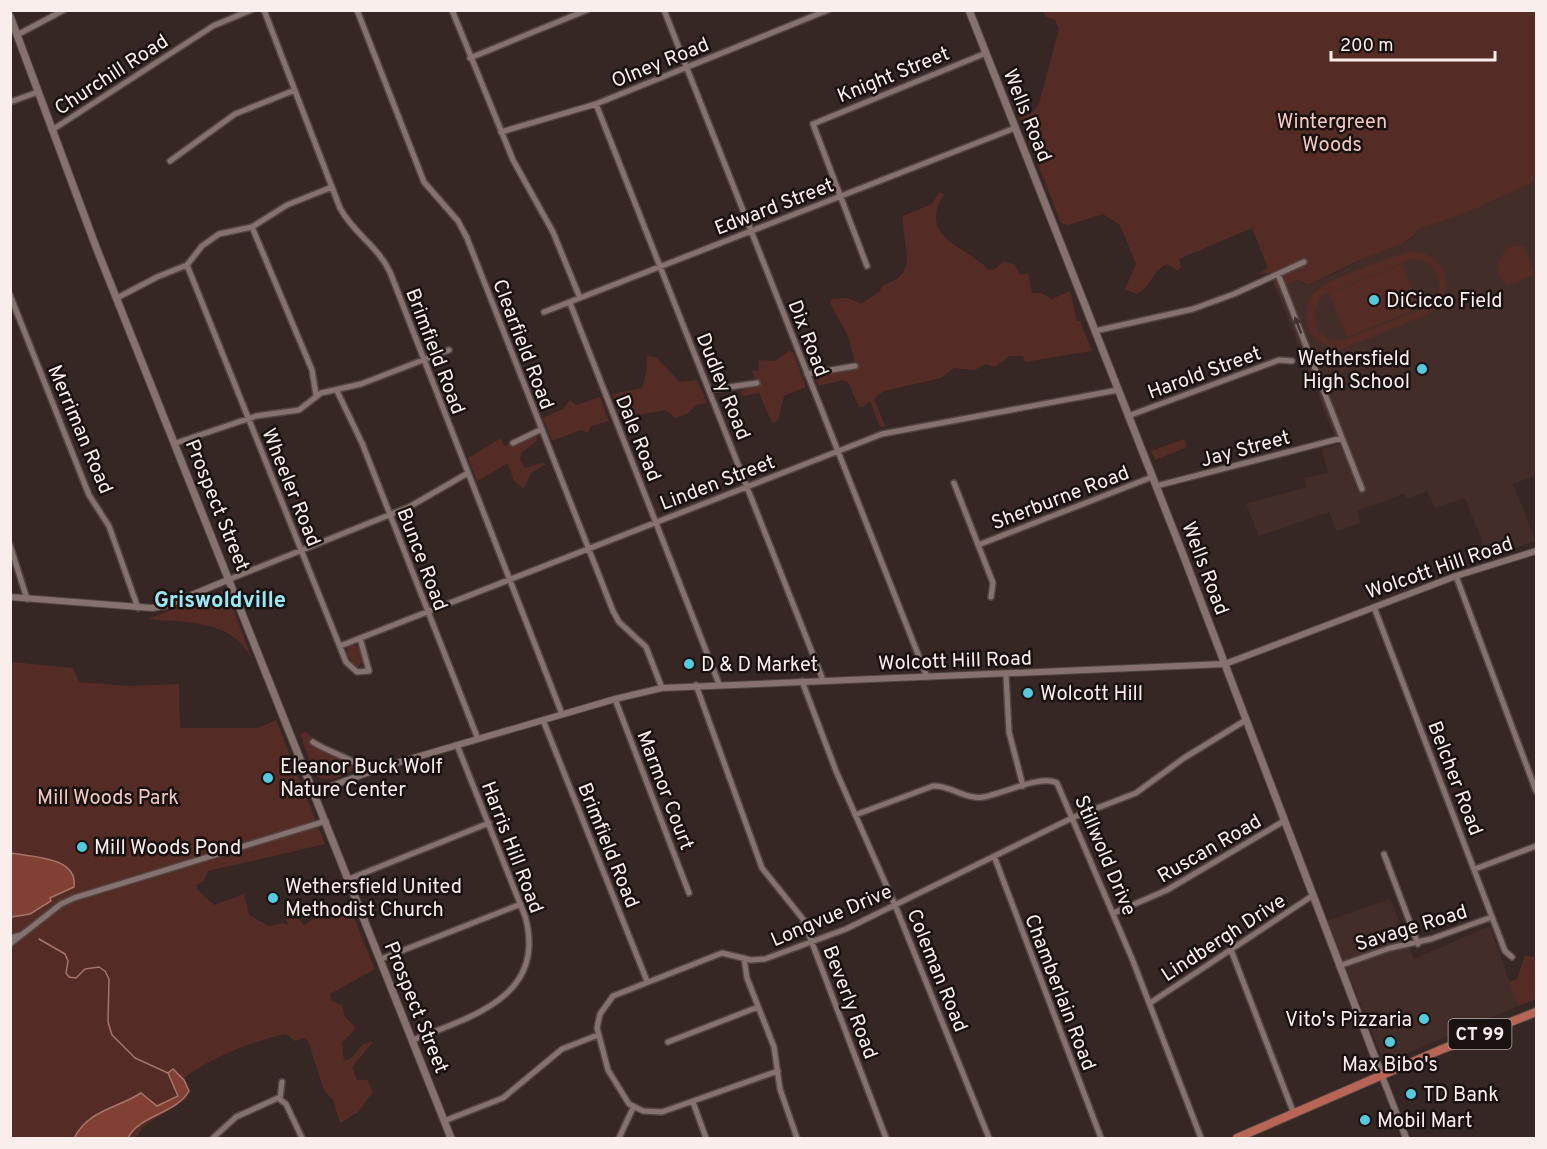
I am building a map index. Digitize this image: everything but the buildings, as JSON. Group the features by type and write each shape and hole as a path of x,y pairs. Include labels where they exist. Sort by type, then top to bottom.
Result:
{"main road":[{"name":"Wells Road","path":"969,10 1225,664 1382,1076"},
{"name":"Prospect Street","path":"10,16 117,298 451,1138"},
{"name":"CT 99","path":"1237,1138 1536,1012"}],"street":[{"path":"17,35 64,10"},
{"name":"Churchill Road","path":"52,130 213,26 251,10"},
{"name":"Brimfield Road","path":"264,10 332,187 348,221 373,246 386,264 562,714"},
{"name":"Clearfield Road","path":"357,10 424,182 458,221 467,238 616,617 646,647 662,688"},
{"path":"452,10 501,132 522,178 553,232 580,298"},
{"path":"470,58 587,10"},
{"name":"Dix Road","path":"664,10 927,677"},
{"name":"Olney Road","path":"501,132 596,104 828,10"},
{"name":"Knight Street","path":"840,197 813,124 986,53"},
{"path":"170,161 235,114 295,90"},
{"path":"10,102 38,92"},
{"name":"Dudley Road","path":"596,104 823,680"},
{"name":"Edward Street","path":"544,312 1016,128"},
{"path":"117,298 157,277 188,266 202,246 214,237 225,232 252,227 280,208 332,187"},
{"path":"840,197 867,266"},
{"path":"252,227 312,370 316,395"},
{"path":"1095,331 1193,309 1304,262"},
{"name":"Wheeler Road","path":"188,266 340,646 352,670 369,671 360,638"},
{"path":"1278,274 1362,489"},
{"name":"Merriman Road","path":"10,295 89,495 109,526 138,608"},
{"name":"Dale Road","path":"570,303 719,684"},
{"path":"176,443 249,419 299,410 316,395 337,391 449,350"},
{"name":"Harold Street","path":"1128,416 1279,360 1292,361"},
{"path":"807,374 855,366"},
{"path":"709,390 757,383"},
{"name":"Linden Street","path":"340,646 891,431 1118,390"},
{"name":"Bunce Road","path":"337,391 358,432 478,739"},
{"path":"513,443 542,429"},
{"name":"Jay Street","path":"1156,486 1342,438"},
{"path":"10,597 138,608 165,606 390,515 468,473"},
{"name":"Sherburne Road","path":"978,545 1152,477"},
{"path":"954,483 993,583 991,597"},
{"path":"10,545 27,599"},
{"name":"Wolcott Hill Road","path":"315,792 366,773 457,745 615,699 662,688 1225,664 1456,576 1536,551"},
{"path":"1456,576 1536,791"},
{"name":"Belcher Road","path":"1374,607 1505,951 1512,957"},
{"path":"1006,675 1011,739 1023,786"},
{"name":"Coleman Road","path":"802,681 989,1138"},
{"name":"Beverly Road","path":"696,685 762,868 771,882 799,912 886,1138"},
{"name":"Marmor Court","path":"615,699 689,893"},
{"name":"Brimfield Road","path":"543,720 647,981"},
{"name":"Longvue Drive","path":"598,1035 600,1014 608,1001 620,992 722,953 744,958 773,957 812,942 895,905 1074,817 1136,793 1199,748 1246,720"},
{"path":"313,742 338,757 360,764 366,773"},
{"name":"Harris Hill Road","path":"412,1040 486,1011 516,984 523,968 528,945 527,923 521,904 457,745"},
{"name":"Stillwold Drive","path":"855,815 933,786 943,786 965,796 977,798 1042,781 1054,781 1060,786 1114,913 1202,1138"},
{"path":"10,944 61,904 74,898 326,821"},
{"name":"Ruscan Road","path":"1114,913 1167,890 1284,821"},
{"path":"349,879 489,823"},
{"path":"1475,869 1536,846"},
{"path":"1384,854 1418,944"},
{"name":"Chamberlain Road","path":"994,856 1101,1138"},
{"name":"Lindbergh Drive","path":"1150,1003 1312,896"},
{"path":"381,959 521,904"},
{"name":"Savage Road","path":"1339,966 1390,948 1418,944 1492,917"},
{"path":"10,938 23,935"},
{"path":"1231,950 1294,1114"},
{"path":"744,958 747,978 774,1047 782,1096 797,1138"},
{"path":"668,1042 758,1007"},
{"path":"444,1121 503,1098 562,1049 598,1035 615,1086 633,1108 656,1113 778,1071"},
{"name":"Wells Road","path":"1382,1076 1406,1138"},
{"path":"280,1099 282,1082"},
{"path":"213,1138 236,1117 267,1101 280,1099 286,1104 302,1138"},
{"path":"693,1102 706,1138"},
{"path":"619,1138 633,1108"}],"shaded area":[{"name":"Wethersfield High School","path":"1536,181 1536,475 1513,484 1536,541 1488,556 1465,498 1435,508 1427,491 1407,499 1404,494 1357,511 1360,523 1337,531 1329,512 1259,536 1246,504 1307,487 1304,478 1328,473 1322,449 1338,445 1276,289 1299,280 1302,284 1308,285 1362,259 1402,244 1412,238 1415,231 1473,210"},
{"path":"11,853 41,857 61,864 69,869 74,887 50,898 51,901 30,914 11,917"},
{"path":"1390,899 1414,959 1490,926 1518,1006 1392,1060 1383,1060 1327,921"},
{"path":"173,1069 184,1080 189,1091 176,1105 140,1124 128,1138 74,1138 80,1128 96,1115 141,1093 157,1106 178,1096 168,1073"}],"green space":[{"name":"Wintergreen Woods","path":"1043,11 1536,11 1536,181 1473,210 1415,231 1413,236 1402,244 1362,259 1308,285 1298,280 1276,289 1270,273 1258,274 1268,268 1252,228 1179,259 1181,267 1178,271 1167,264 1145,288 1136,294 1125,289 1136,264 1120,225 1103,214 1068,225 1061,223 1020,118 1032,113 1039,104 1059,29 1055,20 1046,17"},
{"path":"939,192 944,194 937,209 936,221 947,240 989,270 995,269 1004,261 1015,265 1020,275 1028,273 1032,293 1041,293 1052,299 1070,291 1077,321 1080,321 1092,351 1025,362 1023,356 1010,356 995,367 986,364 975,370 954,368 941,378 884,391 874,399 885,426 880,427 870,401 863,407 859,407 848,382 843,380 819,386 816,380 855,363 848,336 830,303 832,299 848,298 861,304 879,292 883,285 902,274 907,258 903,216 932,204"},
{"path":"1512,246 1524,246 1536,277 1532,276 1507,286 1499,276 1498,265 1502,254"},
{"path":"1407,252 1431,257 1440,265 1445,275 1446,286 1444,297 1437,307 1426,315 1330,354 1328,346 1315,338 1307,324 1306,310 1311,297 1324,285","holes":["1412,259 1430,264 1439,279 1439,292 1432,303 1425,308 1344,340 1332,340 1319,332 1313,313 1322,295"]},
{"name":"DiCicco Field","path":"1402,264 1419,308 1347,337 1329,293"},
{"path":"789,351 793,352 806,387 784,396 778,420 772,423 759,393 744,396 740,392 757,383 752,371 759,370 759,360 775,361"},
{"path":"647,356 656,357 680,382 697,380 707,403 696,405 687,414 675,418 666,410 621,418 612,394 642,388 647,369"},
{"path":"600,397 609,421 591,426 588,433 581,430 552,441 543,418 563,409 570,400 576,405"},
{"path":"533,431 538,440 521,453 520,459 525,468 541,463 546,464 531,473 524,489 514,481 508,463 477,481 468,458 501,438 504,446"},
{"path":"1184,439 1187,447 1155,460 1151,451"},
{"path":"224,591 228,595 253,662 245,648 235,638 222,631 194,623 148,619 216,592"},
{"path":"348,646 360,647 364,660 357,668 346,653"},
{"name":"Mill Woods Park","path":"11,662 73,668 79,682 129,686 179,684 180,728 258,728 276,720 325,844 208,871 204,880 197,885 197,889 214,905 244,894 249,915 269,926 283,923 289,925 284,917 298,918 304,925 337,905 350,908 375,969 330,994 332,1001 342,1005 345,1017 355,1026 354,1031 342,1042 344,1061 352,1057 364,1044 373,1042 352,1067 357,1080 367,1080 373,1092 358,1112 340,1123 333,1100 324,1090 308,1041 304,1038 295,1041 286,1034 232,1051 194,1071 183,1079 187,1099 143,1127 136,1138 11,1138"},
{"path":"306,732 313,738 311,742 315,745 341,760 354,764 357,768 330,779 319,778 315,775 300,734"},
{"path":"1525,955 1536,958 1536,999 1518,1006 1509,982 1517,979"}],"waterway":[{"path":"39,939 65,954 68,961 66,973 69,977 76,978 85,969 99,967 105,971 109,979 108,1022 112,1035 135,1058 168,1073"}],"place":[{"name":"DiCicco Field","path":"1374,300"},
{"name":"Wethersfield High School","path":"1422,369"},
{"name":"D & D Market","path":"689,664"},
{"name":"Wolcott Hill","path":"1028,693"},
{"name":"Eleanor Buck Wolf Nature Center","path":"268,778"},
{"name":"Mill Woods Pond","path":"82,847"},
{"name":"Wethersfield United Methodist Church","path":"273,898"},
{"name":"Vito's Pizzaria","path":"1424,1019"},
{"name":"Max Bibo's","path":"1390,1042"},
{"name":"TD Bank","path":"1411,1094"},
{"name":"Mobil Mart","path":"1365,1120"}],"district":[{"name":"Griswoldville","path":"220,599"}]}
